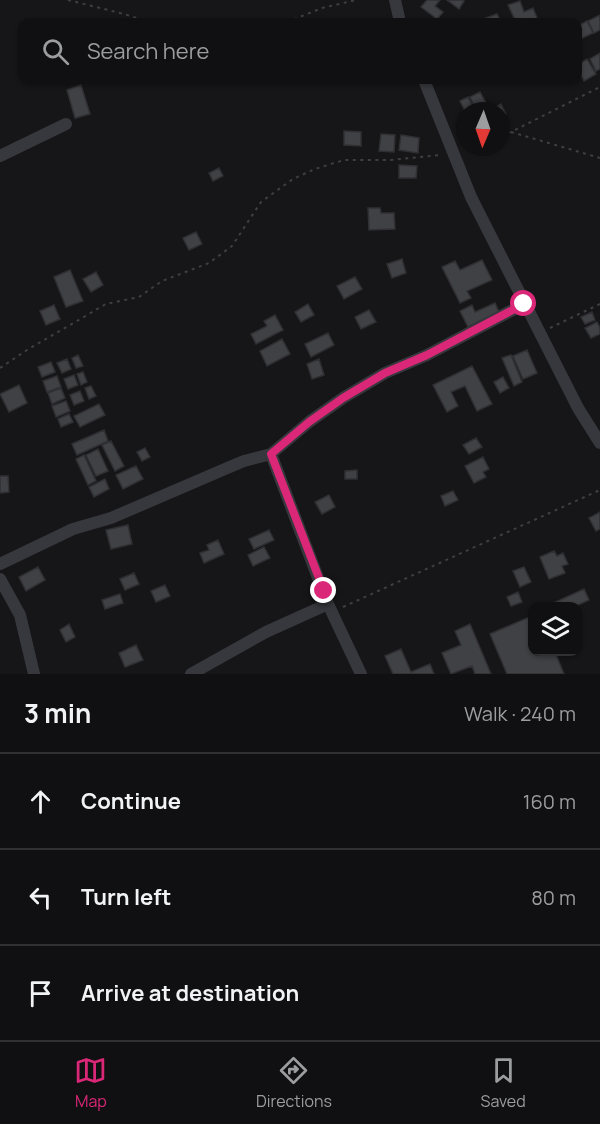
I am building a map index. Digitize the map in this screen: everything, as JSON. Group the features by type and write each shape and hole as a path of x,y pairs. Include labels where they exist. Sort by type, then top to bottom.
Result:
{"street":[{"path":"395,0 399,18"},
{"path":"426,84 471,197 578,408 600,443"},
{"path":"0,156 66,124"},
{"path":"0,564 73,529 111,518 244,461 271,454 309,422 385,373 427,355 524,304"},
{"path":"271,454 330,609 361,674"},
{"path":"0,579 20,615 34,674"},
{"path":"192,674 267,632 330,609"}],"path":[{"path":"68,0 136,18"},
{"path":"296,18 322,8 356,0"},
{"path":"511,132 600,87"},
{"path":"511,132 600,158"},
{"path":"0,368 106,304 139,297 162,281 209,263 232,246 261,202 293,179 344,160 391,160 453,154"},
{"path":"540,334 600,304"},
{"path":"330,609 351,603 600,490"}],"building":[{"path":"427,0 440,0 435,6 443,12 436,18 421,7"},
{"path":"447,0 463,0 464,1 459,9"},
{"path":"520,1 524,12 533,8 537,18 514,18 508,5"},
{"path":"497,14 499,18 486,18"},
{"path":"600,15 600,30 594,33 588,21"},
{"path":"587,21 593,33 582,38 582,24"},
{"path":"600,53 600,69 596,71 590,59"},
{"path":"587,59 596,74 584,81 582,77 582,62"},
{"path":"81,85 90,114 75,118 67,90"},
{"path":"480,92 485,102 472,102 470,97"},
{"path":"468,97 470,102 460,102"},
{"path":"344,131 361,132 361,146 344,145"},
{"path":"381,134 395,135 394,152 379,151"},
{"path":"401,135 419,138 418,153 399,150"},
{"path":"399,165 417,166 416,178 399,178"},
{"path":"219,168 223,176 213,181 209,173"},
{"path":"368,208 380,208 381,213 394,213 395,229 369,230"},
{"path":"196,232 202,244 189,250 183,238"},
{"path":"402,259 406,273 392,278 387,264"},
{"path":"482,260 492,280 467,291 471,298 460,303 442,267 455,261 460,270"},
{"path":"70,270 83,301 66,307 54,277"},
{"path":"96,272 103,285 91,292 83,279"},
{"path":"355,277 362,289 344,299 337,286"},
{"path":"495,303 499,312 468,327 460,311 472,305 475,312"},
{"path":"308,304 314,315 301,322 295,312"},
{"path":"54,305 60,319 46,325 40,311"},
{"path":"369,310 376,322 361,329 355,317"},
{"path":"592,312 595,320 585,324 581,317"},
{"path":"275,315 283,330 256,344 251,334 267,326 264,321"},
{"path":"597,322 600,334 591,338 585,328"},
{"path":"328,333 334,345 311,357 305,344"},
{"path":"282,339 290,354 267,366 260,351"},
{"path":"527,350 537,373 523,379 513,356"},
{"path":"78,355 83,366 76,368 72,358"},
{"path":"511,355 522,382 514,386 502,358"},
{"path":"67,359 71,369 62,373 57,363"},
{"path":"319,359 324,375 312,379 307,364"},
{"path":"51,362 55,372 42,377 38,367"},
{"path":"472,366 492,404 477,411 465,386 451,392 458,406 447,412 433,385"},
{"path":"83,372 87,382 81,385 77,374"},
{"path":"74,375 78,385 68,389 64,379"},
{"path":"57,376 61,387 47,392 43,381"},
{"path":"503,377 509,388 500,393 494,382"},
{"path":"19,385 27,403 9,412 0,394"},
{"path":"91,386 96,396 89,399 85,388"},
{"path":"61,388 65,398 52,404 48,393"},
{"path":"80,391 84,401 74,405 70,395"},
{"path":"66,401 70,411 56,417 52,406"},
{"path":"99,404 105,415 80,427 74,416"},
{"path":"69,414 73,422 61,427 58,419"},
{"path":"104,430 108,441 77,455 72,444"},
{"path":"476,438 482,447 469,454 463,445"},
{"path":"111,441 124,466 115,471 102,445"},
{"path":"145,448 150,457 142,461 137,452"},
{"path":"98,449 108,471 96,476 86,455"},
{"path":"84,455 96,481 88,485 76,459"},
{"path":"483,457 489,469 483,472 486,477 474,483 465,466"},
{"path":"136,466 143,479 123,489 116,475"},
{"path":"357,470 357,479 345,479 345,471"},
{"path":"0,476 8,476 9,492 0,493"},
{"path":"105,479 109,489 94,497 89,487"},
{"path":"453,491 458,500 445,506 441,496"},
{"path":"329,495 335,507 322,514 315,502"},
{"path":"600,512 600,529 596,531 589,518"},
{"path":"128,525 132,544 111,549 106,530"},
{"path":"269,530 274,540 254,549 249,539"},
{"path":"218,540 224,554 204,563 200,553 209,550 207,545"},
{"path":"264,547 270,558 253,566 248,555"},
{"path":"554,551 557,556 563,553 568,564 562,566 565,573 549,579 540,557"},
{"path":"38,567 45,580 26,591 19,577"},
{"path":"524,567 531,582 520,587 513,571"},
{"path":"134,573 139,584 125,590 120,579"},
{"path":"165,585 170,596 156,602 151,591"},
{"path":"584,589 589,600 582,603 556,602"},
{"path":"518,592 522,602 511,606 507,597"},
{"path":"120,594 123,603 105,609 102,600"},
{"path":"528,618 528,656 557,656 564,674 507,674 490,634"},
{"path":"69,624 75,637 66,642 60,630"},
{"path":"470,624 491,674 475,674 472,666 451,674 442,653 461,645 455,631"},
{"path":"136,645 143,660 125,667 119,653"},
{"path":"401,649 411,672 430,664 434,674 393,674 385,656"}],"route":[{"path":"324,591 271,454 309,422 385,373 427,355 524,304"}]}
